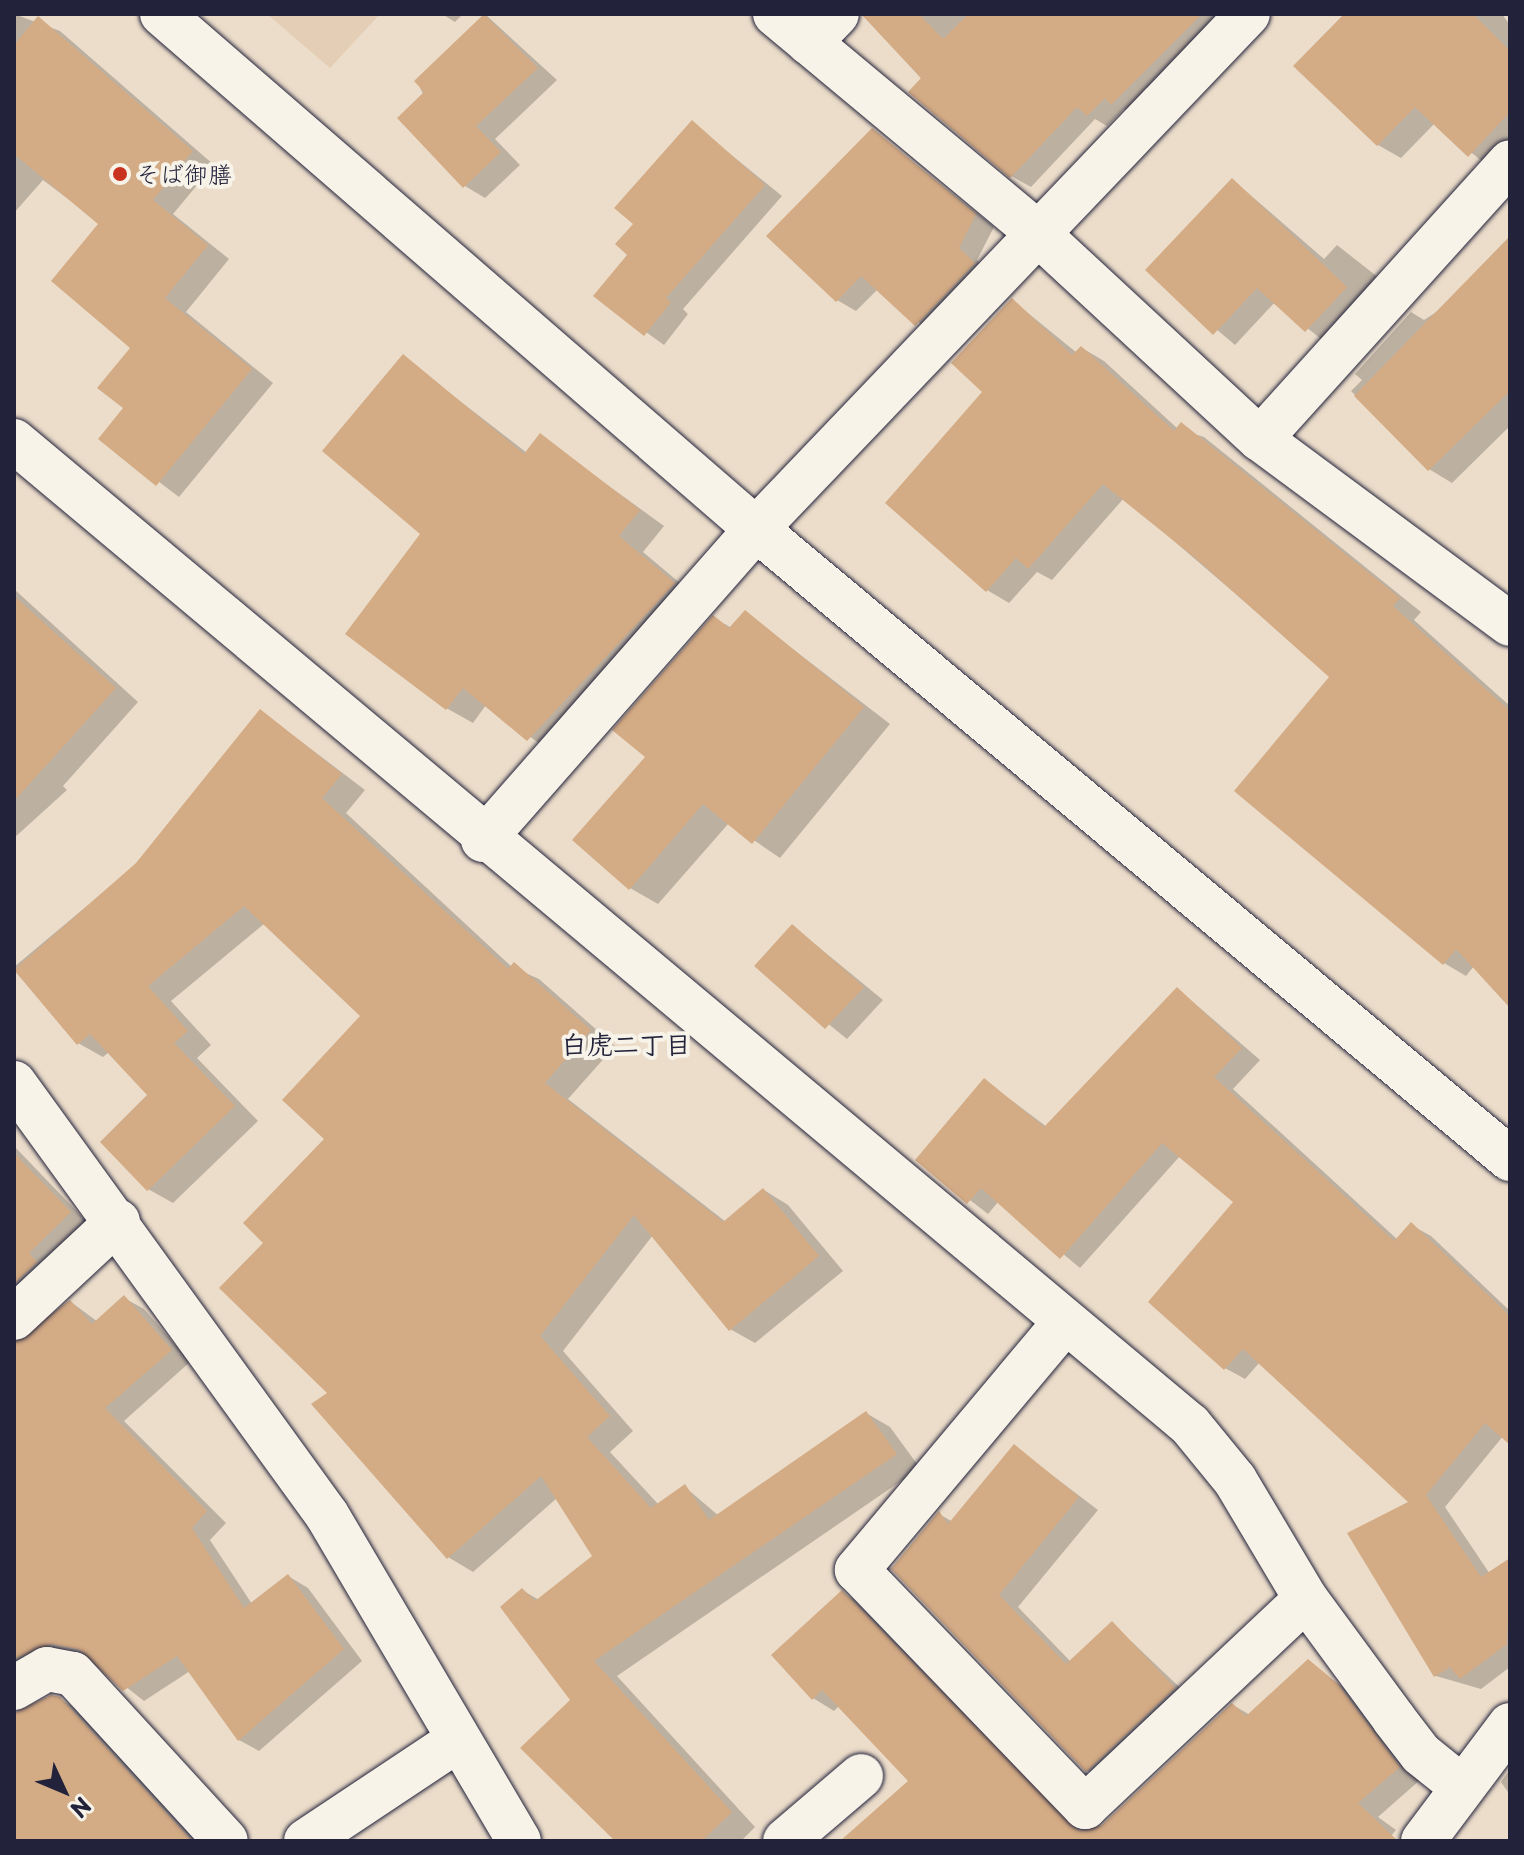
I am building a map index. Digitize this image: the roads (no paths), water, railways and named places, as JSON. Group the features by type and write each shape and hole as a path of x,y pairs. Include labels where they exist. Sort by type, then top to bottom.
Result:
{"street":[{"path":"162,14 756,529 1510,1159"},
{"path":"775,14 823,29 1260,439 1510,624"},
{"path":"483,840 756,529 1035,231 1248,14"},
{"path":"1260,439 1510,162"},
{"path":"14,441 483,840 1065,1322 1213,1449 1306,1599 1421,1754 1462,1787"},
{"path":"14,1083 118,1221 327,1515 519,1841"},
{"path":"14,1318 118,1221"},
{"path":"1065,1322 857,1570 1085,1807 1306,1599"},
{"path":"14,1688 47,1669 73,1674 226,1841"},
{"path":"1423,1841 1510,1725"},
{"path":"306,1841 458,1740"},
{"path":"785,1841 861,1776"}],"place":[{"name":"そば御膳","path":"120,174"}],"district":[{"name":"白虎二丁目","path":"626,1044"}]}
